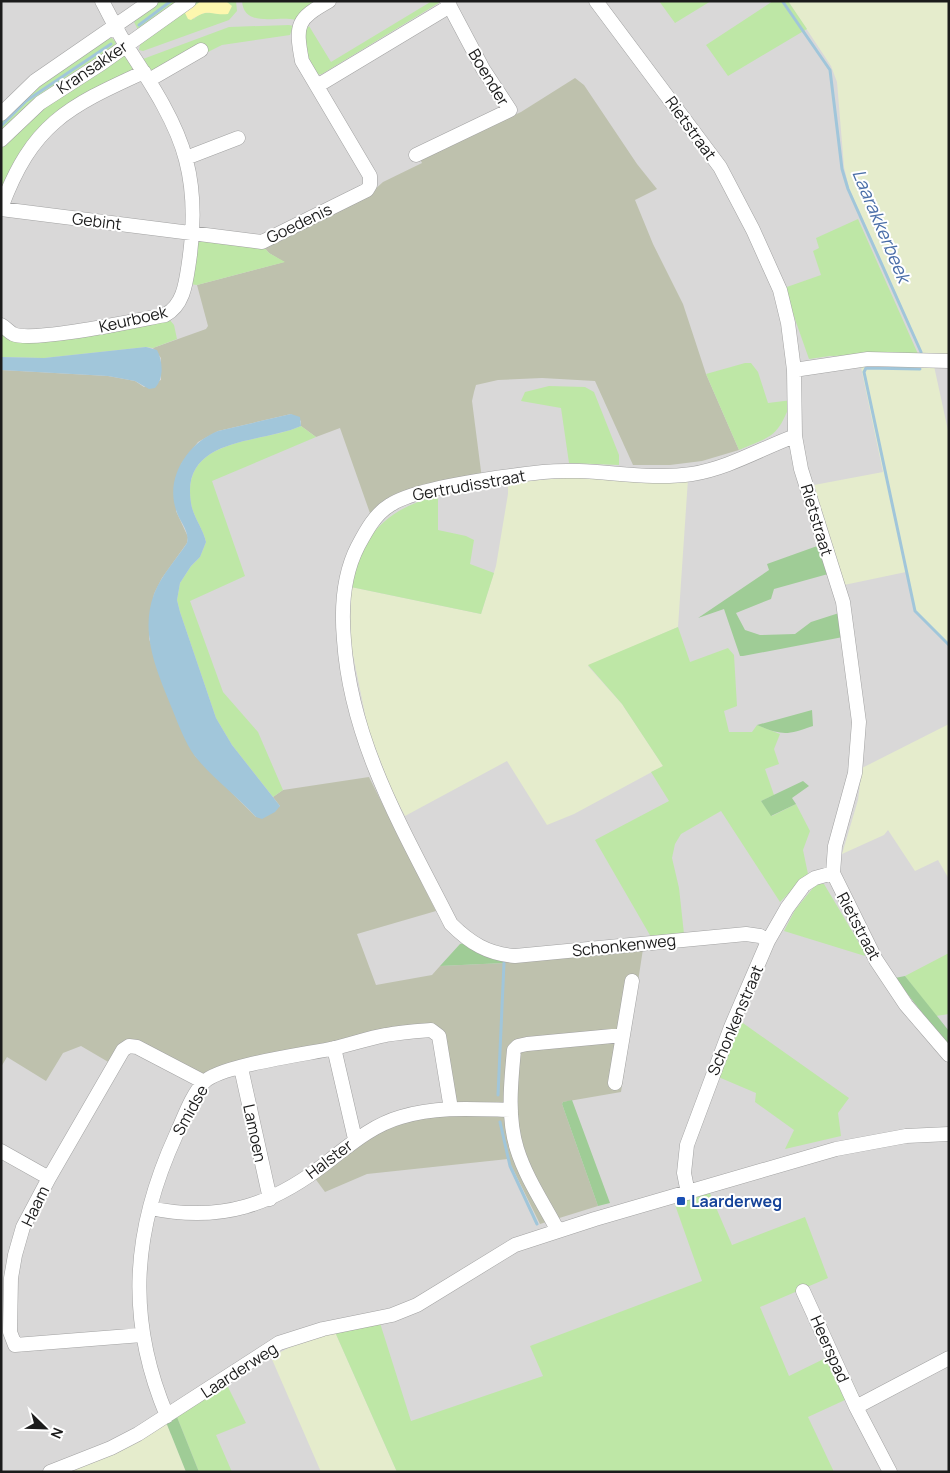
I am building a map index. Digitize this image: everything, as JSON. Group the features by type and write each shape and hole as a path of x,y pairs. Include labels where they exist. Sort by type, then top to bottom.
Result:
{"street":[{"name":"Keurboek","path":"1,324 13,334 25,336 77,331 165,315 174,310 181,299 186,282 193,233 192,188 186,158 166,111 102,1"},
{"name":"Kransakker","path":"1,114 35,81 151,1"},
{"name":"Kransakker","path":"1,140 40,102 102,63 126,44 189,1"},
{"path":"316,86 302,61 298,40 306,14 329,1"},
{"name":"Rietstraat","path":"596,1 698,135 720,167 740,204 780,290 788,323 794,370 795,436 801,469 843,602 859,722 856,773 835,846 833,873 876,960 906,1005 949,1055"},
{"name":"Boender","path":"316,86 448,4 484,69 510,110 416,155"},
{"path":"1,209 19,165 35,140 53,123 94,95 147,76 159,77 201,50"},
{"name":"Goedenis","path":"193,233 262,242 367,190 370,185 370,176 316,86"},
{"path":"186,158 238,138"},
{"name":"Gebint","path":"1,209 193,233"},
{"path":"794,370 868,359 949,361"},
{"name":"Gertrudisstraat","path":"478,947 451,924 377,778 355,711 346,666 342,606 345,580 353,555 364,534 377,514 390,505 423,492 546,472 668,476 692,474 712,470 747,458 795,436"},
{"name":"Schonkenstraat","path":"688,1194 684,1173 687,1145 731,1027 768,941 787,908 804,885 815,878 833,873"},
{"name":"Schonkenweg","path":"478,947 514,956 746,934 760,936 768,941"},
{"path":"615,1083 632,981"},
{"name":"Smidse","path":"167,1416 148,1365 142,1335 139,1267 150,1208 172,1144 190,1105 204,1082 216,1074 388,1034 432,1030 437,1033 451,1109"},
{"path":"558,1230 527,1174 517,1149 511,1110 514,1050 518,1046 623,1035"},
{"name":"Haam","path":"142,1335 15,1345 10,1332 13,1262 24,1227 48,1178 123,1050 129,1046 137,1047 204,1082"},
{"path":"334,1048 355,1139"},
{"name":"Lamoen","path":"240,1068 270,1199"},
{"name":"Halster","path":"150,1208 199,1215 224,1212 270,1199 312,1174 355,1139 401,1117 451,1109 511,1110"},
{"name":"Laarderweg","path":"50,1472 111,1448 167,1416 279,1344 324,1328 392,1315 417,1305 515,1245 558,1230 688,1194 836,1149 906,1136 949,1134"},
{"path":"1,1151 48,1178"},
{"name":"Heerspad","path":"803,1290 856,1407 890,1472"},
{"path":"856,1407 948,1359"}],"shaded area":[{"path":"1,1 949,1 949,1472 192,1472 175,1433 92,1472 1,1472"},
{"path":"788,1 949,1 949,356 923,354 849,188 844,167 837,82 831,66"},
{"path":"575,78 584,85 637,164 657,189 635,200 653,244 683,304 706,374 739,450 702,461 670,465 633,465 595,381 542,378 498,380 476,385 472,401 482,479 371,516 340,428 316,437 301,426 301,421 291,414 218,431 198,442 181,464 176,511 188,537 187,543 162,578 154,594 149,626 149,639 195,756 256,817 280,806 273,797 283,790 369,777 436,911 357,934 376,985 432,975 440,966 504,963 510,959 643,949 621,1092 563,1102 562,1104 598,1206 540,1224 508,1159 367,1174 325,1192 314,1177 363,1142 393,1126 421,1116 456,1113 440,1029 201,1075 136,1040 110,1063 81,1046 63,1053 46,1081 7,1057 1,1067 1,370 108,376 135,381 144,387 161,380 161,358 153,348 206,329 208,326 197,285 284,262 269,253 262,245 372,192 383,182 422,163 420,159 521,112"},
{"path":"934,366 949,435 949,645 914,611 906,572 844,585 814,485 883,472 861,367"},
{"path":"583,476 688,479 678,627 588,666 622,704 663,766 574,814 547,825 507,761 405,816 392,791 368,729 350,640 351,587 481,614 496,566 508,494 508,483"},
{"path":"949,724 949,879 938,860 915,871 888,830 884,835 842,854 858,800 862,768"},
{"path":"335,1332 397,1472 321,1472 271,1357 296,1344"},
{"path":"166,1422 186,1472 63,1472"}],"green space":[{"path":"159,1 183,1 138,30 134,22"},
{"path":"195,1 201,1 185,13 194,19 206,13 228,14 227,2 213,1 236,1 237,11 229,20 143,51 139,50 141,40"},
{"path":"242,1 318,1 295,20 255,18 244,10"},
{"path":"432,1 442,1 322,74 317,75 307,62 305,31 309,26 331,62"},
{"path":"659,1 711,1 675,23"},
{"path":"773,1 788,1 807,29 728,76 706,45"},
{"path":"293,26 290,35 222,45 208,52 203,46 152,72 143,59 229,27"},
{"path":"112,38 116,43 115,46 1,136 1,117 17,101 102,41"},
{"path":"122,53 134,65 132,71 80,97 1,196 1,148 6,139 60,94"},
{"path":"858,219 918,354 830,356 809,359 784,288 821,275 813,251 819,248 816,238"},
{"path":"203,239 262,245 269,253 285,262 197,285 190,284 198,243"},
{"path":"169,319 174,325 177,339 153,348 146,347 44,358 1,357 1,329 8,335"},
{"path":"751,363 758,372 768,403 792,400 778,428 773,433 739,450 706,374"},
{"path":"549,386 585,387 594,392 619,455 619,465 569,463 561,408 521,401 525,392"},
{"path":"301,426 316,437 212,481 245,576 190,601 223,692 258,732 283,790 273,797 232,745 216,718 177,600 180,583 191,566 200,557 206,542 191,503 191,481 198,465 211,454 227,446 285,432"},
{"path":"438,496 438,530 466,536 474,540 470,564 494,573 481,614 351,587 361,553 379,527 404,508"},
{"path":"820,545 828,574 774,589 771,599 736,613 745,630 760,635 795,634 811,622 839,613 843,637 740,656 724,609 698,618 769,570 767,564"},
{"path":"678,627 690,662 728,648 734,655 737,706 724,711 729,732 752,732 757,725 780,734 774,749 779,764 765,769 774,795 761,801 772,816 796,804 810,831 803,850 808,874 780,902 721,811 681,834 675,844 672,858 679,888 684,934 651,937 595,840 669,801 651,772 663,766 622,704 588,665"},
{"path":"812,710 813,726 791,733 779,733 757,725"},
{"path":"803,781 809,786 792,798 796,804 771,816 761,801"},
{"path":"817,883 824,884 864,951 865,956 784,931 795,910"},
{"path":"464,943 510,959 504,963 440,966 460,944"},
{"path":"949,953 949,1014 936,1016 905,976"},
{"path":"905,976 949,1031 949,1047 895,978"},
{"path":"740,1021 849,1098 838,1113 841,1136 785,1149 794,1130 755,1102 756,1093 716,1076"},
{"path":"572,1100 610,1203 598,1206 562,1104"},
{"path":"709,1191 732,1245 805,1217 828,1278 760,1307 789,1376 838,1352 858,1394 808,1417 834,1472 397,1472 335,1332 380,1323 411,1421 543,1376 530,1346 702,1281 674,1202"},
{"path":"227,1385 246,1423 216,1435 232,1472 199,1472 177,1417"},
{"path":"177,1417 199,1472 186,1472 166,1422"}],"sand":[{"path":"201,1 227,2 232,6 228,14 206,13 191,20 188,19 185,13"}],"water":[{"path":"146,347 157,350 160,359 162,370 160,380 155,388 149,389 135,381 108,376 1,370 1,357 44,358"},
{"path":"291,414 300,417 301,426 227,446 210,454 198,465 191,481 191,503 206,542 200,557 191,566 180,583 177,600 216,718 232,745 280,806 275,812 262,819 256,817 201,763 185,739 152,654 149,639 150,609 157,587 188,539 184,526 177,514 173,498 177,474 189,453 207,436 218,431"}],"waterway":[{"path":"139,25 171,1"},
{"name":"Laarakkerbeek","path":"783,2 830,70 842,169 848,189 921,352"},
{"path":"1,126 26,101 111,44"},
{"name":"Laarakkerbeek","path":"920,369 866,368 864,372 915,611 949,645"},
{"path":"498,1095 504,963"},
{"path":"500,1122 510,1166 537,1224"}],"place":[{"name":"Laarderweg","path":"681,1201"}]}
